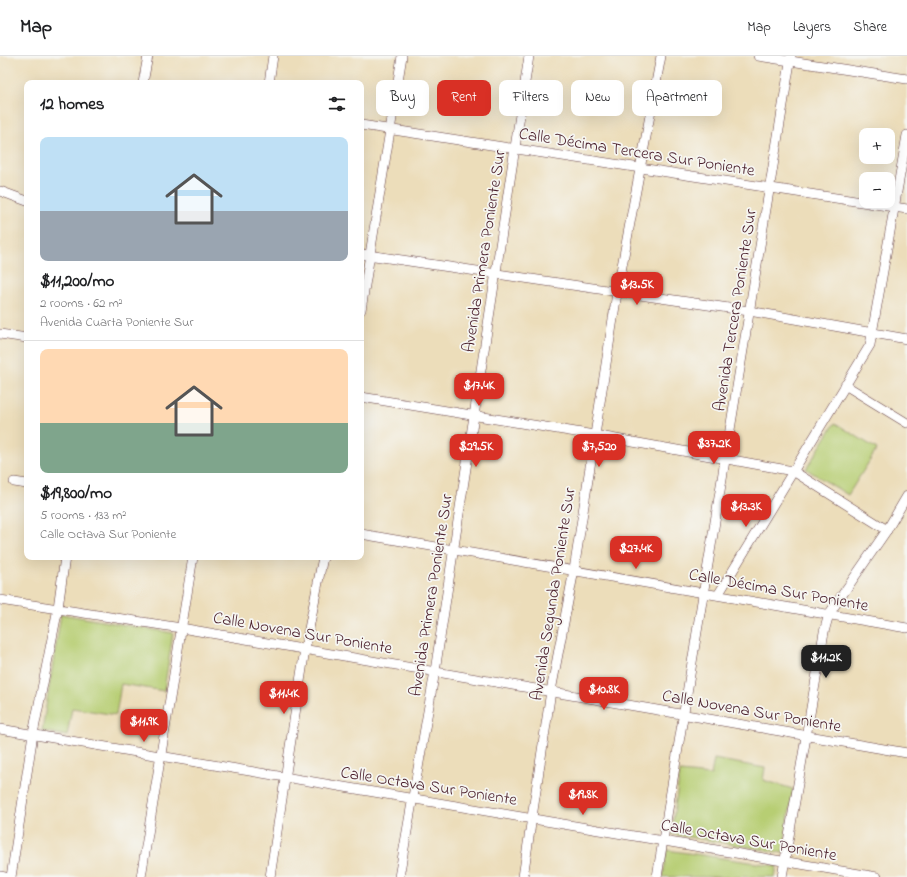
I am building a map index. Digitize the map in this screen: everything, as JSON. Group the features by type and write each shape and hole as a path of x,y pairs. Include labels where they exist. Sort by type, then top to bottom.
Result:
{"street":[{"path":"144,80 148,56"},
{"path":"269,80 273,56"},
{"path":"364,294 402,56"},
{"name":"Avenida Primera Poniente Sur","path":"399,877 436,671 473,417 497,274 529,56"},
{"name":"Avenida Segunda Poniente Sur","path":"523,877 551,691 574,570 617,293 661,56"},
{"path":"758,56 791,58 907,79"},
{"name":"Avenida Tercera Poniente Sur","path":"657,877 791,58"},
{"name":"Calle Décima Tercera Sur Poniente","path":"364,125 859,201"},
{"path":"895,206 907,135"},
{"path":"0,190 24,200"},
{"name":"Calle Décima Tercera Sur Poniente","path":"895,206 907,209"},
{"path":"718,595 870,345 895,208"},
{"path":"364,255 617,293 749,311 907,339"},
{"path":"0,334 24,338"},
{"path":"845,385 907,423"},
{"path":"364,398 473,417 594,434 793,471 887,530"},
{"path":"14,482 24,484"},
{"path":"782,877 824,632 829,614 887,530 907,496"},
{"name":"Calle Décima Sur Poniente","path":"364,535 907,628"},
{"path":"10,877 33,734 58,608 65,560"},
{"path":"141,877 192,560"},
{"path":"270,877 305,649 323,560"},
{"name":"Calle Novena Sur Poniente","path":"0,600 181,628 436,671 907,753"},
{"name":"Calle Octava Sur Poniente","path":"0,729 876,877"},
{"path":"0,876 4,877"}],"green space":[{"path":"835,423 877,449 848,495 806,469"},
{"path":"61,614 173,633 164,691 121,684 116,715 72,708 67,736 42,731"},
{"path":"714,759 765,768 763,780 793,789 783,853 671,834 680,772 711,775"},
{"path":"667,850 777,866 775,877 663,877"}]}
